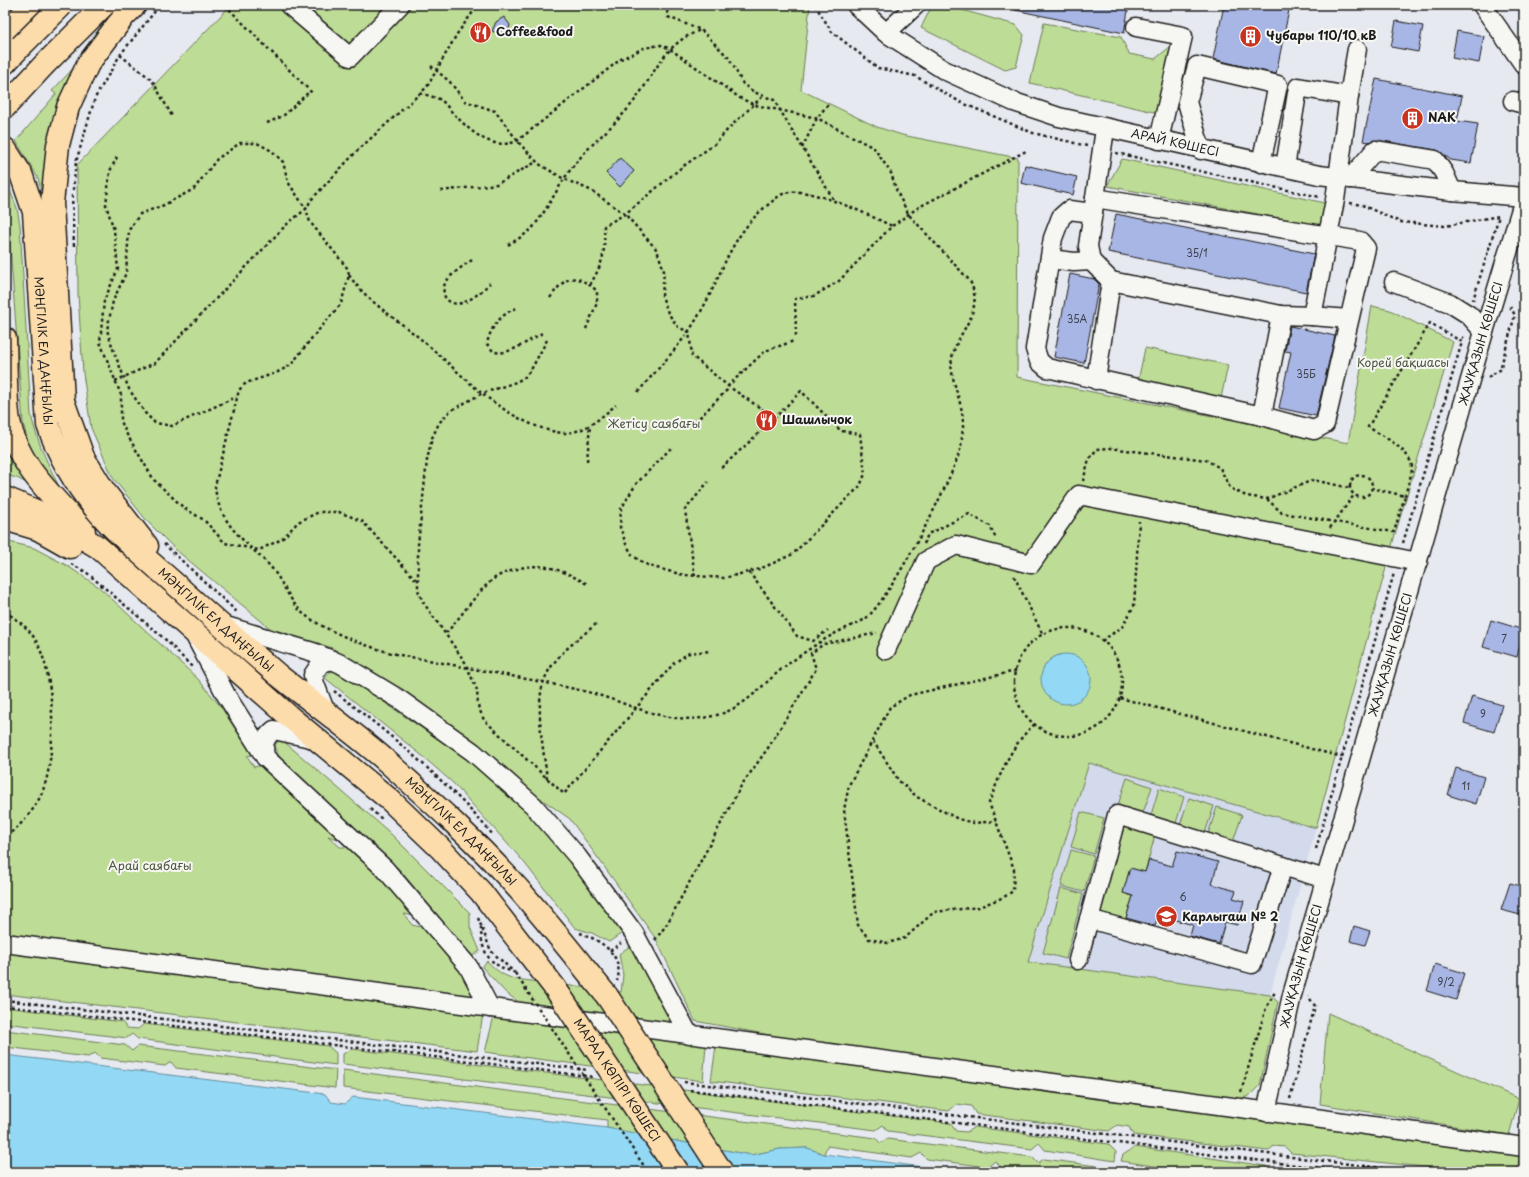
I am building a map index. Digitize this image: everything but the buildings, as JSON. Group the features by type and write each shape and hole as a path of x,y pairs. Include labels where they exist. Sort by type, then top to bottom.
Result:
{"main road":[{"path":"5,32 32,5"},
{"path":"5,63 62,5"},
{"path":"5,107 43,66 104,5"},
{"path":"135,5 124,16 88,64 68,107 58,145 52,203 63,401 83,457 104,491 184,592"},
{"name":"МӘҢГІЛІК ЕЛ ДАҢҒЫЛЫ","path":"5,149 21,174 34,212 45,398 48,425 58,453 77,485 106,523 220,624 381,757 470,838 611,990"},
{"path":"5,339 9,422 18,449 32,474 98,547"},
{"name":"МӘҢГІЛІК ЕЛ ДАҢҒЫЛЫ","path":"5,498 43,514 98,547 185,625 390,800 446,853 481,892 555,988"},
{"path":"5,519 38,529 104,566 185,625"},
{"name":"МАРАЛ КӨПІРІ КӨШЕСІ","path":"555,988 678,1172"},
{"path":"611,990 722,1172"}],"street":[{"path":"289,5 350,57 400,5"},
{"name":"АРАЙ КӨШЕСІ","path":"856,5 886,33 944,70 1007,99 1059,118 1285,168 1344,178 1524,198"},
{"path":"886,33 916,5"},
{"path":"1482,5 1524,65"},
{"path":"1136,27 1182,36 1159,140"},
{"path":"1312,316 1335,200 1344,178 1349,96 1357,49"},
{"path":"1201,150 1187,102 1197,66 1278,85 1261,163"},
{"path":"1285,168 1298,87 1349,96"},
{"path":"1105,129 1088,246 1091,261 1111,281 1281,314 1348,319"},
{"path":"1344,178 1375,150 1435,160 1444,173 1452,191"},
{"name":"ЖАУҚАЗЫН КӨШЕСІ","path":"1266,1112 1317,877 1360,762 1524,198"},
{"path":"1094,205 1329,235 1360,240 1366,248 1348,319 1325,424 1314,430 1262,416 1047,368 1039,361 1035,349 1053,238 1061,217 1069,210 1094,205"},
{"path":"1050,259 1074,262 1091,261"},
{"path":"1096,380 1111,281"},
{"path":"1394,282 1450,303 1469,315 1484,332"},
{"path":"1262,416 1281,314"},
{"path":"886,650 926,561 956,545 1031,564 1079,495 1418,562"},
{"path":"220,624 313,652 341,664 400,699 473,752 533,804 577,856 634,933 689,1035"},
{"path":"185,625 226,695 265,757 385,869 468,966 490,1008"},
{"path":"326,713 313,675 321,663 332,660"},
{"path":"265,757 263,744 267,735 274,730 318,740"},
{"path":"1078,960 1117,814 1317,877"},
{"path":"1089,919 1252,964 1283,866"},
{"path":"5,943 1266,1112 1523,1142"}],"path":[{"path":"74,250 72,196 76,162 95,98 120,55 160,5"},
{"path":"225,5 313,94"},
{"path":"115,380 155,363 286,225 306,209 311,200 357,151 427,87 457,34 478,5"},
{"path":"666,5 668,17 702,30 729,58 743,84 754,92 774,100 835,202"},
{"path":"815,5 832,32 878,68 915,76 960,102 1033,133 1101,150 1362,205 1400,222 1445,226 1499,216 1469,315 1342,757 1317,877"},
{"path":"508,245 527,233 537,223 564,178 578,159 630,107 670,49 691,34 702,30"},
{"path":"237,397 172,426 155,423 145,413 129,389 107,330 113,300 126,272 129,230 140,214 164,205 194,189 217,159 240,143 258,143 272,151 283,162 288,182 306,209 310,222 348,269 349,275 341,304 311,338 291,365 276,374 246,383 239,390 215,486 216,498 221,513 230,528 274,570 302,613 320,624 366,644 403,656 583,690 636,709 669,718 683,719 720,715 737,706 757,692 788,664 832,635 865,619 880,604 936,504 960,450 963,415 950,362 956,346 974,312 975,291 970,281 958,266 909,215 897,192 891,173 874,148 817,118 754,105 740,98 670,49 661,45 644,48 621,59 517,141 501,145 489,142 475,133 456,117 441,100 420,93"},
{"path":"120,55 152,80 172,116"},
{"path":"431,66 450,82 465,101 495,111 517,141 536,162 564,178 590,190 625,214 657,250 664,271 662,296 668,313 678,327 689,332"},
{"path":"267,123 283,116 310,91"},
{"path":"590,285 602,263 605,250 604,226 625,214 682,167 715,144 730,127 763,96"},
{"path":"802,148 817,118 829,103"},
{"path":"796,336 795,299 814,296 839,281 892,226 919,207 1028,150"},
{"path":"117,157 110,171 106,205 114,230 118,270 104,301 100,342 121,395 121,421 126,433 154,480 184,508 204,520 225,543 253,549 259,550 282,539 298,522 319,512 339,512 362,521 418,581"},
{"path":"441,191 497,184 536,162"},
{"path":"638,392 689,332 700,313 730,250 741,232 753,218 786,192 798,191 815,194 892,226"},
{"path":"472,260 454,273 445,283 443,292 446,298 452,303 460,303 469,300 490,283"},
{"path":"349,275 361,291 392,318 412,332 481,394 504,410 543,429 563,433 581,430 616,405"},
{"path":"550,298 560,284 570,278 580,279 597,291 597,303 586,329"},
{"path":"516,308 509,311 496,322 489,334 487,344 493,351 502,353 517,347 542,333"},
{"path":"1267,499 1282,513 1394,532 1412,468 1408,456 1393,442 1368,427 1430,323 1462,342"},
{"path":"689,332 692,356 728,386 775,418"},
{"path":"547,340 532,368 525,377 516,382 481,394 450,411 439,423 432,438 427,460 418,545 418,590 423,602 446,633 467,668 477,690 478,706 484,720 564,794 674,664 689,653 711,651"},
{"path":"691,426 727,390 728,386 765,351 794,341"},
{"path":"671,448 636,484 621,509 620,527 626,544 633,556 640,561 649,566 695,576 724,578 760,569 793,554 860,486 865,474 860,434 841,431 801,392 720,470"},
{"path":"587,461 590,424"},
{"path":"1079,495 1089,459 1097,449 1110,448 1206,460 1220,468 1230,488 1246,496 1267,499 1313,480 1350,488"},
{"path":"1360,475 1369,478 1372,488 1365,497 1357,497 1350,488 1351,481 1360,475"},
{"path":"695,576 685,510 708,482"},
{"path":"1372,488 1405,496"},
{"path":"1334,522 1354,495"},
{"path":"1102,641 1122,627 1134,606 1140,507"},
{"path":"990,526 1043,635"},
{"path":"161,541 239,614"},
{"path":"66,561 92,577 167,641 198,672"},
{"path":"446,633 489,582 500,574 536,565 549,566 563,570 589,585"},
{"path":"749,572 797,636 813,641 828,630"},
{"path":"5,612 16,619 33,636 43,658 50,692 52,748 43,791 30,813 14,831 5,837"},
{"path":"547,778 539,710 544,683 550,668 564,652 596,624"},
{"path":"1073,629 1093,635 1102,641 1110,648 1120,666 1122,687 1120,698 1116,707 1103,724 1084,734 1063,736 1043,730 1027,717 1017,698 1015,688 1016,671 1027,649 1043,635 1052,631 1073,629"},
{"path":"650,945 668,924 742,786 768,748 816,669 811,653"},
{"path":"1016,671 910,695 890,707 849,785 844,810 858,925 869,939 888,943 905,938 934,912 979,907 1004,897 1014,891 1014,869 989,803 1006,761 1028,730 1035,724"},
{"path":"1120,698 1360,762"},
{"path":"873,740 899,781 916,797 958,819 974,823 996,821"},
{"path":"364,803 387,824"},
{"path":"475,914 491,951 515,973 648,1172"},
{"path":"481,925 481,944 485,953 501,969 515,973"},
{"path":"578,932 600,942 617,960 620,972 611,990"},
{"path":"1237,1108 1244,1078 1266,1008 1276,991"},
{"path":"1286,1114 1315,1006 1308,996"},
{"path":"5,1000 590,1070"},
{"path":"683,1082 1414,1172"}],"shaded area":[{"name":"Карлыгаш № 2","path":"1089,763 1316,828 1270,995 1028,962"}],"green space":[{"name":"Жетісу саябағы","path":"231,5 810,5 801,90 877,127 902,135 1018,158 1017,377 1348,443 1372,306 1390,310 1453,342 1394,538 1316,828 1089,763 1028,962 1270,995 1278,1002 1260,1085 1249,1096 1235,1100 801,1041 695,1021 656,939 570,819 530,791 468,739 332,648 272,630 175,549 147,521 113,478 91,428 83,373 78,294 77,165"},
{"path":"932,5 951,5 951,7 1016,25 1024,35 1016,67 1005,70 921,28"},
{"path":"1044,23 1121,37 1129,54 1155,59 1176,42 1158,113 1030,83"},
{"path":"94,46 49,224 38,178 16,141 56,94 52,91"},
{"path":"1122,159 1325,203 1322,226 1107,186"},
{"path":"5,178 17,208 20,225 31,415 41,447 64,496 35,459 28,442 23,423 8,219 5,198"},
{"path":"1145,348 1228,365 1220,403 1137,386"},
{"path":"5,447 17,469 34,487 17,478 5,475"},
{"name":"Арай саябағы","path":"5,541 34,548 66,565 99,587 198,679 221,707 252,755 247,756 254,767 263,765 341,840 328,836 340,847 353,847 418,917 404,914 412,925 429,929 475,990 483,1014 477,1051 5,994"},
{"path":"331,671 340,672 467,759 506,792 556,842 625,931 609,942 592,933 575,928 523,861 453,783 420,754 325,678"},
{"path":"280,738 388,831 470,913 470,927 480,951 472,956 399,869 279,756 274,747"},
{"path":"1127,778 1152,787 1143,813 1118,805"},
{"path":"1159,788 1184,797 1176,823 1151,815"},
{"path":"1189,798 1214,806 1205,833 1180,825"},
{"path":"1217,807 1242,815 1233,842 1208,834"},
{"path":"1081,812 1104,818 1094,854 1071,847"},
{"path":"1125,824 1152,833 1154,839 1145,872 1130,868 1123,893 1133,896 1124,924 1096,914"},
{"path":"1071,850 1094,856 1084,892 1061,886"},
{"path":"1061,888 1083,894 1066,959 1043,953"},
{"path":"630,946 674,1018 673,1023 670,1026 521,1004 505,992 482,967 487,961 500,972 515,979 621,992 623,975 619,954"},
{"path":"5,1007 122,1022 127,1028 138,1029 144,1024 328,1046 336,1053 336,1065 138,1039 132,1034 127,1038 5,1023"},
{"path":"1328,1013 1519,1099 1509,1135 1320,1104"},
{"path":"494,1016 706,1045 703,1081 485,1052"},
{"path":"5,1030 125,1045 132,1051 138,1046 336,1070 335,1088 176,1068 171,1062 165,1066 100,1058 95,1053 88,1057 5,1047"},
{"path":"716,1046 1520,1153 1517,1172 1472,1172 1291,1153 1285,1147 1274,1146 1268,1151 1133,1135 1129,1127 1117,1125 1109,1131 976,1114 971,1106 957,1104 949,1111 711,1081"},
{"path":"352,1049 950,1123 956,1131 967,1132 974,1127 1108,1144 1116,1152 1115,1161 1045,1150 1039,1143 1032,1149 888,1131 883,1125 876,1130 343,1064 343,1054"},
{"path":"343,1070 876,1138 880,1143 887,1139 1032,1157 1038,1163 1044,1159 1112,1168 1112,1172 1028,1172 1002,1168 995,1161 988,1167 927,1159 921,1153 912,1158 827,1146 824,1154 807,1148 780,1149 751,1155 607,1128 607,1120 343,1088"},
{"path":"1135,1147 1266,1166 1270,1172 1201,1172 1197,1168 1191,1172 1121,1161 1123,1155"},
{"path":"1290,1168 1324,1172 1286,1172"}],"water":[{"path":"1066,654 1076,656 1084,661 1089,669 1091,679 1089,689 1084,697 1076,702 1066,704 1056,702 1048,697 1043,689 1041,679 1043,669 1048,661 1056,656"},
{"path":"5,1055 325,1094 331,1102 345,1104 353,1097 607,1128 751,1155 780,1149 807,1148 824,1154 960,1172 5,1172"}],"place":[{"name":"Coffee&food","path":"480,32"},
{"name":"Чубары 110/10 кВ","path":"1251,36"},
{"name":"NAK","path":"1412,118"},
{"name":"Шашлычок","path":"767,420"},
{"name":"Карлыгаш № 2","path":"1166,917"}],"park label":[{"name":"Корей бақшасы","path":"1403,363"}]}
